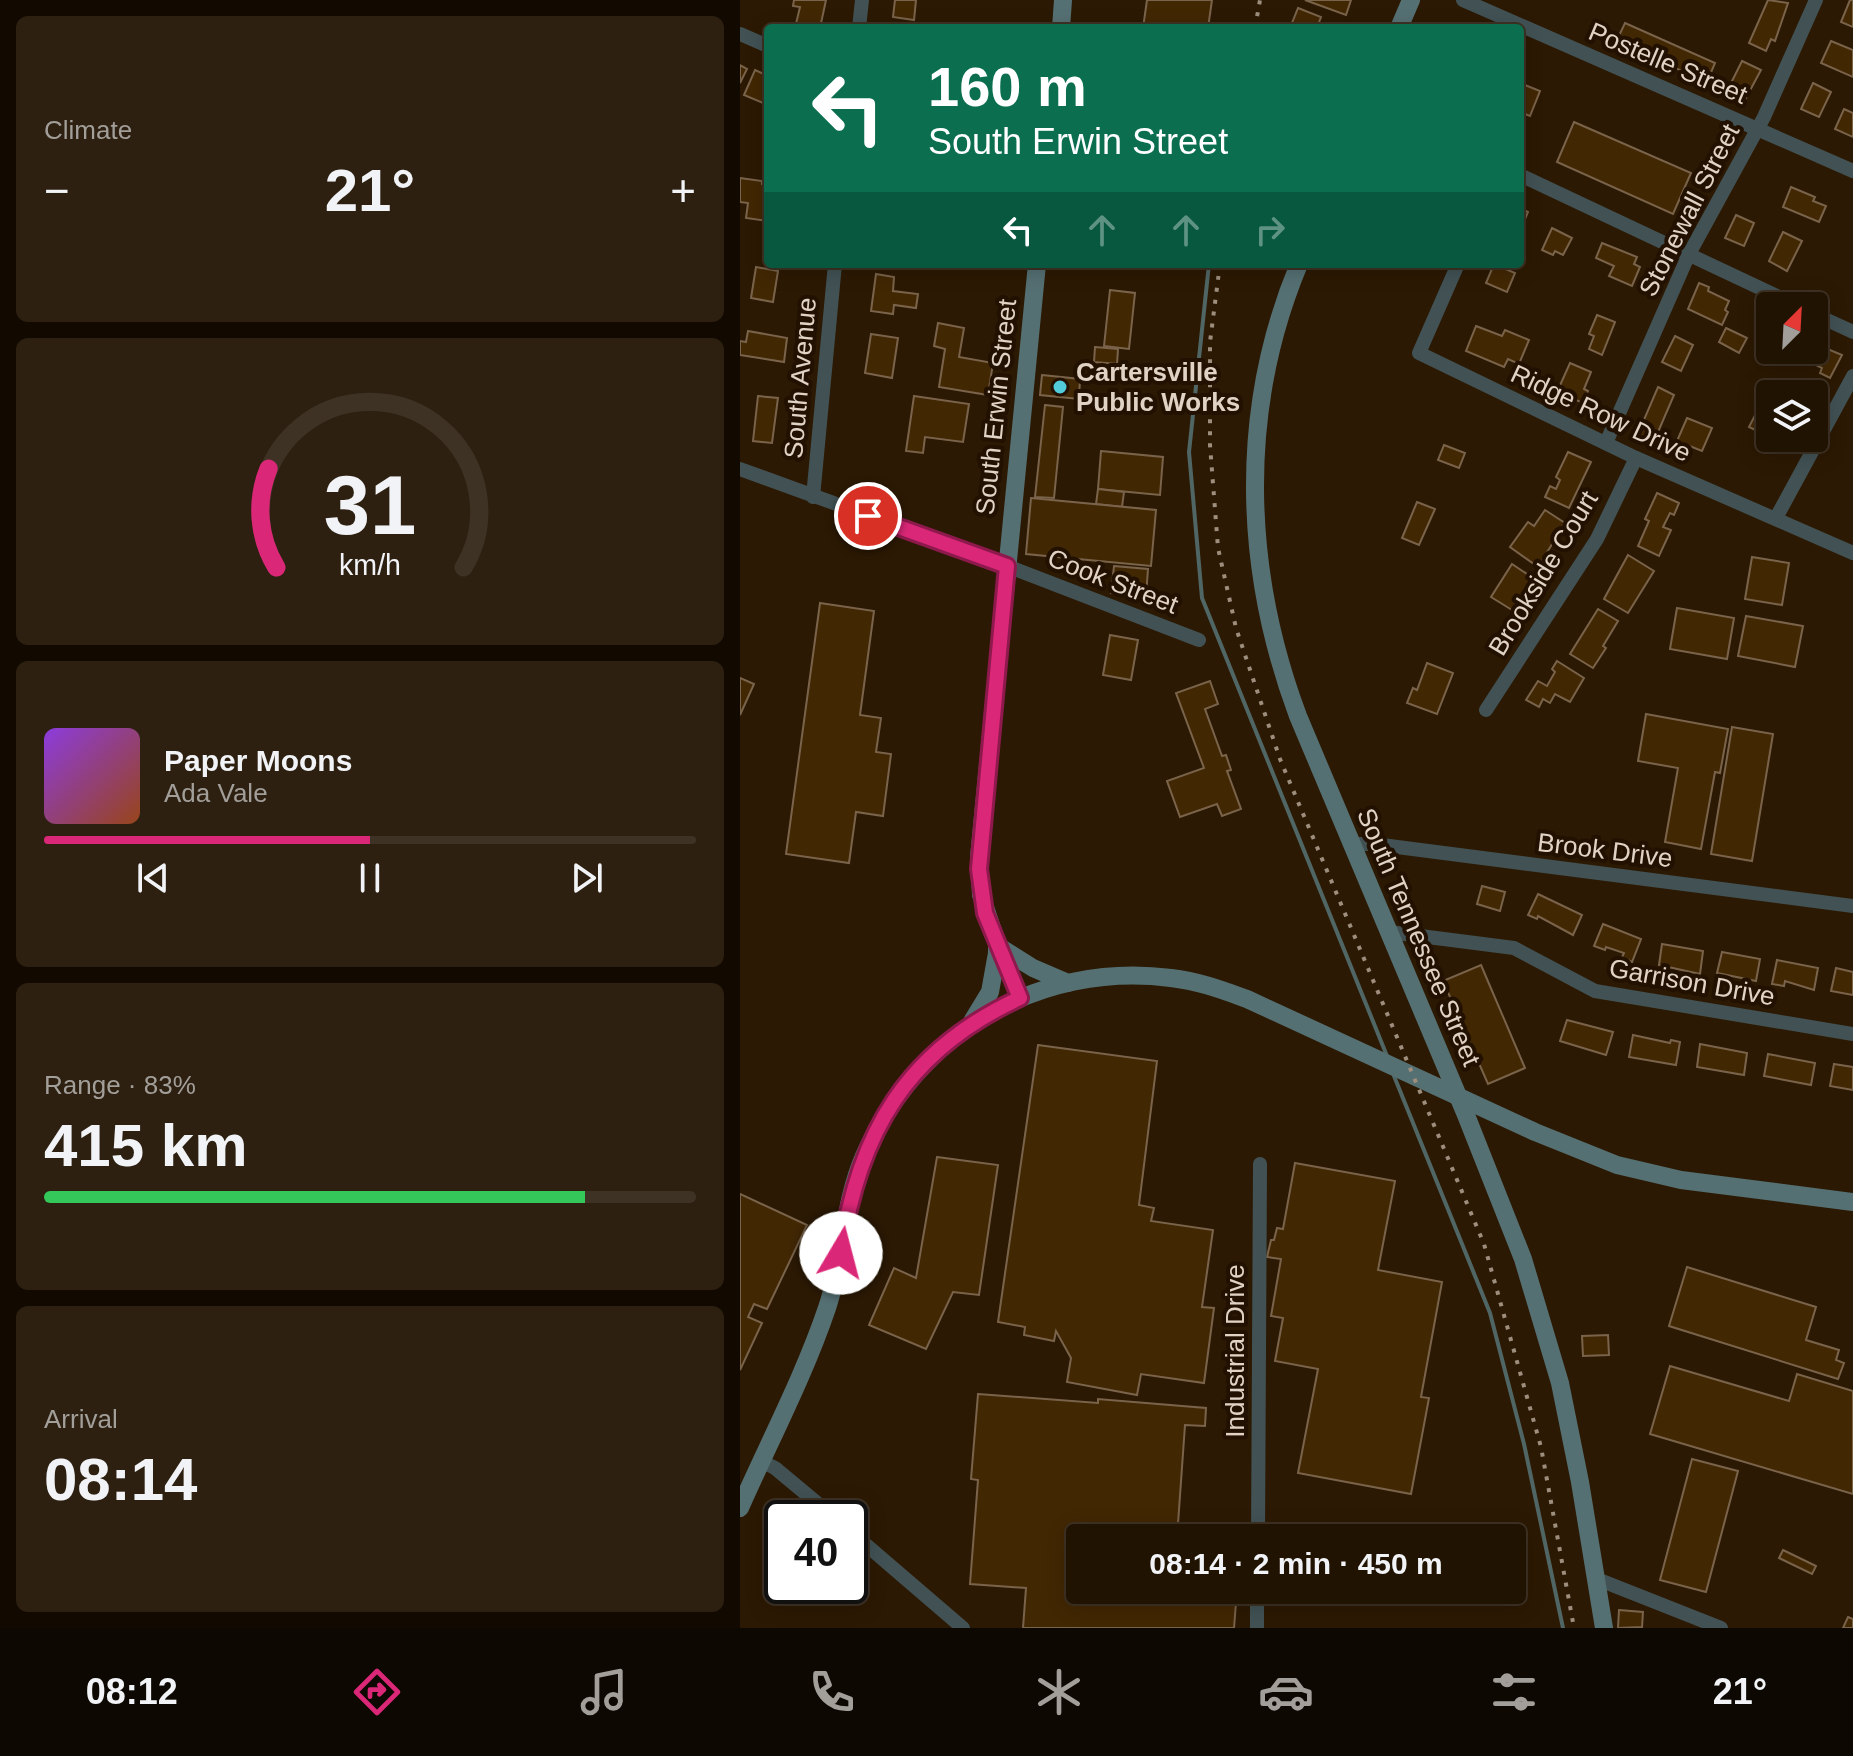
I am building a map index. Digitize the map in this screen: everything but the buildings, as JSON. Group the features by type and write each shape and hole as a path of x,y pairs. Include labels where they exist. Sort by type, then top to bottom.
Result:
{"street":[{"path":"859,24 862,0"},
{"path":"1061,24 1063,0"},
{"path":"1401,24 1411,0"},
{"name":"Postelle Street","path":"1463,0 1518,24"},
{"name":"Stonewall Street","path":"1606,443 1689,254 1758,128 1816,0"},
{"name":"Postelle Street","path":"1524,26 1853,171"},
{"path":"740,34 764,44"},
{"path":"1524,177 1769,292"},
{"name":"South Avenue","path":"813,497 835,268"},
{"name":"South Erwin Street","path":"1020,998 997,945 981,895 979,869 1037,268"},
{"name":"South Tennessee Street","path":"1298,268 1276,330 1260,403 1254,481 1258,558 1264,600 1280,665 1351,844 1492,1179 1532,1286 1560,1383 1604,1628"},
{"name":"Ridge Row Drive","path":"1456,268 1419,353 1636,458 1853,553"},
{"path":"1828,320 1853,332"},
{"path":"1776,518 1853,376"},
{"name":"Brookside Court","path":"1486,710 1597,539 1636,458"},
{"name":"Cook Street","path":"740,469 1199,640"},
{"name":"Brook Drive","path":"1351,844 1374,844 1853,906"},
{"name":"Garrison Drive","path":"1389,932 1514,948 1595,991 1853,1034"},
{"path":"997,945 1033,968 1068,983"},
{"path":"970,1025 990,992 997,964 997,945"},
{"path":"740,1508 827,1310 854,1182 875,1131 898,1094 922,1065 970,1025 1020,998 1068,983 1127,976 1188,981 1247,999 1599,1159 1646,1173 1853,1202"},
{"name":"Industrial Drive","path":"1258,1524 1260,1164"},
{"path":"761,1461 775,1468 813,1500"},
{"path":"868,1546 963,1628"},
{"path":"1597,1579 1721,1628"},
{"path":"1257,1604 1257,1628"}],"waterway":[{"path":"1209,268 1189,452 1202,598 1387,1056"},
{"path":"1394,1076 1490,1313 1524,1444 1563,1628"}],"railway":[{"path":"1256,24 1260,0"},
{"path":"1219,268 1210,342 1210,445 1218,548 1236,628 1280,759 1484,1244 1541,1447 1574,1628"}],"place":[{"name":"Cartersville Public Works","path":"1060,387"}],"route":[{"path":"841,1253 854,1182 875,1131 898,1094 922,1065 954,1036 1020,998 985,913 979,869 1007,566 868,516"}]}
